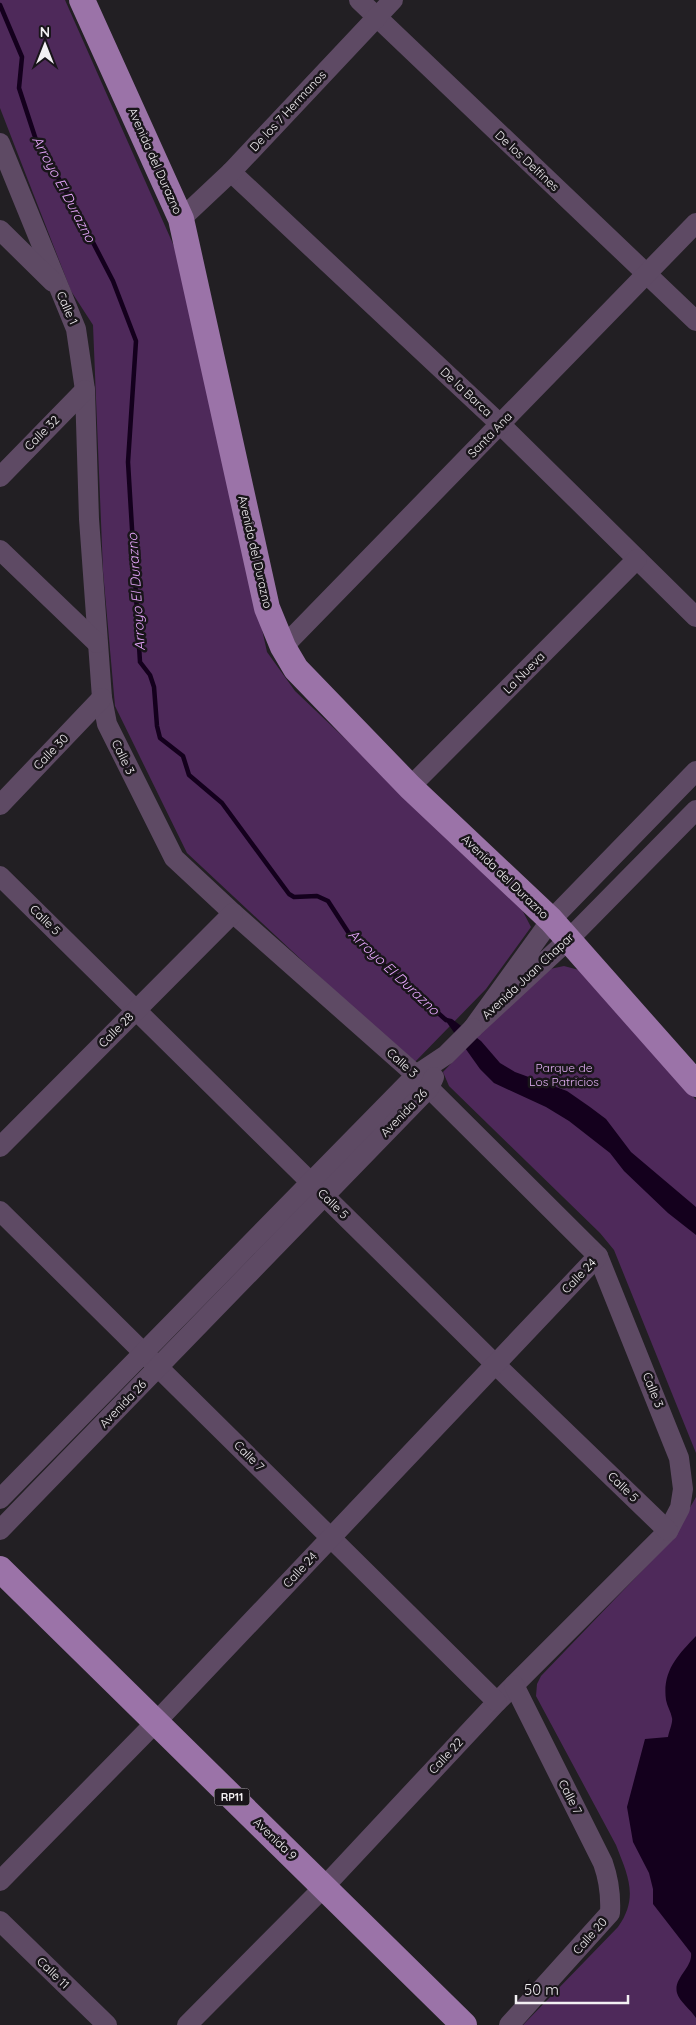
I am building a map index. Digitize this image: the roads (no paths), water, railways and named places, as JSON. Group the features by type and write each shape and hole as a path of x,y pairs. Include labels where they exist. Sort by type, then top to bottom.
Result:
{"main road":[{"name":"Avenida del Durazno","path":"82,0 181,219 267,608 283,647 296,668 410,787 559,930 696,1084"},
{"name":"Avenida 9","path":"0,1569 464,2025"}],"street":[{"name":"De los Delfines","path":"359,0 696,321"},
{"name":"De los 7 Hermanos","path":"181,219 231,172 393,0"},
{"path":"0,143 58,287"},
{"name":"De la Barca","path":"231,172 500,424 696,617"},
{"name":"Santa Ana","path":"283,647 696,223"},
{"name":"Calle 1","path":"0,230 58,287 76,328 84,384 89,519 97,643"},
{"name":"Calle 32","path":"0,477 84,384"},
{"path":"0,550 97,643"},
{"name":"La Nueva","path":"410,787 637,559"},
{"name":"Calle 3","path":"97,643 102,698 107,724 174,858 233,914 422,1081 598,1256 672,1437 683,1477"},
{"name":"Calle 30","path":"0,805 102,698"},
{"name":"Avenida Juan Chapar","path":"446,1055 473,1028 696,771"},
{"name":"Avenida Juan Chapar","path":"559,930 696,810"},
{"name":"Calle 5","path":"0,876 495,1364 668,1531"},
{"name":"Calle 28","path":"0,1147 233,914"},
{"name":"Avenida 26","path":"0,1530 159,1367 318,1189 446,1055"},
{"name":"Avenida 26","path":"0,1499 144,1352 318,1189"},
{"name":"Calle 7","path":"0,1210 497,1702"},
{"name":"Calle 24","path":"0,1882 156,1722 598,1256"},
{"name":"Calle 22","path":"187,2025 324,1887 497,1702 668,1531 680,1508 683,1477"},
{"name":"Calle 7","path":"514,1685 603,1863 609,1881 610,1913"},
{"name":"Calle 20","path":"509,2025 610,1913"},
{"name":"Calle 11","path":"0,1921 106,2025"}],"waterway":[{"name":"Arroyo El Durazno","path":"0,5 22,57 19,88 36,140 70,198 113,281 136,341 128,462 140,662 150,675 154,687 157,726 160,738 183,756 189,775 222,803 289,894 294,897 317,896 328,901 350,935 446,1020"}],"park label":[{"name":"Parque de Los Patricios","path":"564,1075"}]}
